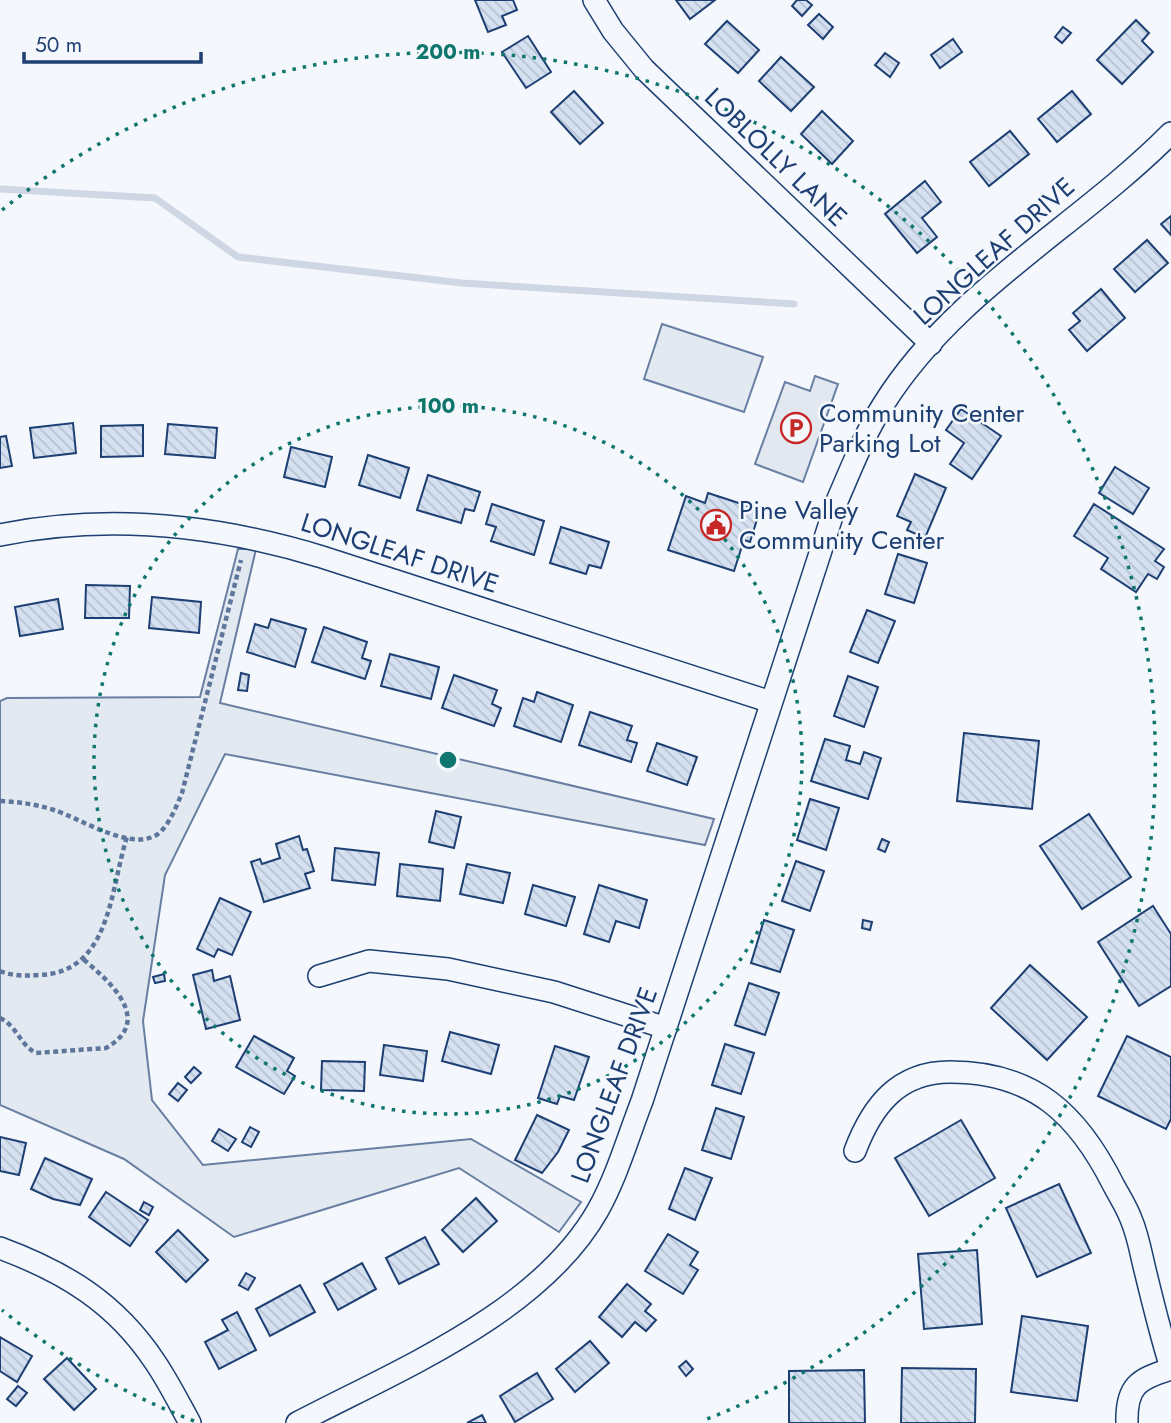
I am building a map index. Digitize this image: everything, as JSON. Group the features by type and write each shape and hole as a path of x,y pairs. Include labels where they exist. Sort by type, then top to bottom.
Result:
{"street":[{"name":"LOBLOLLY LANE","path":"594,0 613,31 644,69 931,344"},
{"name":"LONGLEAF DRIVE","path":"297,1423 460,1337 503,1311 550,1270 597,1211 642,1101 838,501 861,446 882,406 931,344 980,295 1171,133"},
{"name":"LONGLEAF DRIVE","path":"0,535 93,523 187,527 255,539 323,556 771,702"},
{"path":"318,976 369,961 448,969 554,992 666,1028"},
{"path":"855,1151 872,1114 890,1093 912,1079 944,1072 976,1072 1007,1079 1050,1102 1076,1125 1097,1153 1132,1219 1171,1369 1149,1376 1136,1385 1126,1405 1127,1423"},
{"path":"0,1248 58,1272 106,1306 141,1343 190,1423"}],"path":[{"path":"0,802 21,802 56,810 95,827 134,839 153,837 174,812 182,793 241,560"},
{"path":"0,971 20,976 50,975 66,971 83,959 104,925 127,837"},
{"path":"0,1018 12,1025 28,1049 36,1053 106,1048 116,1042 127,1022 126,1008 121,996 109,981 83,959"}],"shaded area":[{"path":"662,324 763,357 744,412 644,379"},
{"name":"Community Center Parking Lot","path":"815,376 838,384 803,482 755,464 785,382 810,391"},
{"path":"238,549 256,549 220,703 714,819 705,845 225,754 165,875 143,1021 152,1100 203,1165 471,1139 581,1202 559,1232 459,1168 234,1237 124,1159 0,1105 0,701 7,698 200,697"}],"building":[{"path":"475,0 513,0 517,10 502,16 506,25 488,32"},
{"path":"676,0 715,0 690,19"},
{"path":"797,0 806,0 812,5 802,16 792,6"},
{"path":"819,14 833,27 823,39 808,25"},
{"path":"1136,20 1149,33 1142,41 1153,52 1122,84 1097,60"},
{"path":"727,21 759,50 738,73 705,44"},
{"path":"1063,27 1071,33 1062,43 1055,37"},
{"path":"528,36 551,72 526,88 502,52"},
{"path":"953,39 962,52 940,68 931,55"},
{"path":"885,53 899,63 890,77 875,65"},
{"path":"781,57 814,87 791,111 759,81"},
{"path":"574,91 603,123 580,144 551,112"},
{"path":"1072,91 1091,114 1057,142 1038,119"},
{"path":"822,111 853,141 832,164 801,134"},
{"path":"1010,131 1029,154 989,186 970,162"},
{"path":"925,181 941,202 922,218 937,237 917,253 885,214"},
{"path":"1171,216 1171,235 1161,224"},
{"path":"1147,240 1168,263 1135,292 1114,269"},
{"path":"1101,289 1125,318 1087,351 1069,330 1080,321 1073,313"},
{"path":"961,409 1001,436 972,479 950,464 964,443 946,430"},
{"path":"73,423 76,453 34,458 30,428"},
{"path":"168,424 217,428 215,458 165,454"},
{"path":"143,425 143,456 101,457 101,426"},
{"path":"6,436 12,466 0,468 0,437"},
{"path":"291,447 332,457 325,487 284,477"},
{"path":"368,455 409,468 400,498 359,485"},
{"path":"1115,467 1149,488 1133,514 1099,493"},
{"path":"915,474 946,488 925,538 907,530 911,522 897,516"},
{"path":"428,475 480,492 474,511 465,509 461,523 417,510"},
{"name":"Pine Valley Community Center","path":"708,493 760,510 750,542 744,540 734,571 668,550 686,496 705,503"},
{"path":"492,504 544,521 534,555 491,541 496,527 486,524"},
{"path":"1094,504 1164,549 1155,561 1164,567 1157,579 1148,574 1136,592 1101,569 1108,558 1074,536"},
{"path":"561,527 609,542 601,568 589,565 586,574 550,563"},
{"path":"898,554 927,563 914,603 885,594"},
{"path":"86,585 130,586 129,618 85,618"},
{"path":"152,597 201,602 199,633 149,628"},
{"path":"58,599 63,629 20,636 15,607"},
{"path":"867,610 895,621 878,663 850,652"},
{"path":"271,619 306,629 295,667 247,652 255,624 268,628"},
{"path":"324,627 367,642 362,658 371,661 365,679 312,662"},
{"path":"390,654 439,667 431,699 381,686"},
{"path":"241,673 249,675 247,691 238,690"},
{"path":"454,675 497,690 492,704 501,708 494,726 442,708"},
{"path":"848,676 878,687 864,727 834,716"},
{"path":"537,692 573,705 561,742 514,726 523,698 534,702"},
{"path":"590,712 632,726 627,740 637,743 631,762 579,745"},
{"path":"964,733 1039,741 1032,809 957,801"},
{"path":"825,739 850,746 846,760 860,764 864,752 881,758 868,799 811,781"},
{"path":"657,743 697,757 687,785 647,771"},
{"path":"810,799 839,808 826,850 797,840"},
{"path":"436,811 461,817 454,848 429,842"},
{"path":"1089,814 1131,877 1082,909 1040,846"},
{"path":"299,836 303,850 307,849 314,871 305,874 310,888 264,902 251,862 260,859 262,864 280,858 276,844"},
{"path":"882,839 889,842 885,852 878,849"},
{"path":"335,848 379,853 375,885 332,880"},
{"path":"796,861 824,871 810,911 782,901"},
{"path":"400,864 443,869 440,901 397,896"},
{"path":"467,864 510,873 503,903 460,894"},
{"path":"533,885 575,897 566,926 525,914"},
{"path":"599,885 647,900 639,928 616,921 609,942 584,934"},
{"path":"220,898 251,912 232,955 218,949 214,957 197,949"},
{"path":"1153,906 1171,934 1171,986 1139,1006 1098,942"},
{"path":"764,920 794,930 780,972 751,963"},
{"path":"863,920 872,922 870,930 862,928"},
{"path":"1030,965 1087,1017 1047,1060 991,1008"},
{"path":"212,970 214,981 230,976 240,1020 206,1029 193,975"},
{"path":"164,974 165,981 155,983 153,977"},
{"path":"749,983 779,993 765,1035 735,1025"},
{"path":"450,1032 499,1045 491,1074 442,1061"},
{"path":"254,1036 294,1058 287,1071 295,1076 284,1094 236,1067"},
{"path":"1127,1036 1171,1057 1171,1119 1166,1129 1098,1096"},
{"path":"725,1044 754,1053 741,1094 712,1085"},
{"path":"384,1045 427,1051 423,1081 380,1075"},
{"path":"555,1046 589,1057 574,1100 560,1096 557,1104 538,1098"},
{"path":"322,1061 365,1062 364,1091 321,1090"},
{"path":"194,1067 201,1073 191,1083 185,1077"},
{"path":"178,1083 187,1090 178,1101 169,1094"},
{"path":"716,1108 744,1117 731,1159 702,1150"},
{"path":"537,1115 569,1130 558,1152 542,1173 515,1160"},
{"path":"961,1120 995,1178 929,1216 895,1158"},
{"path":"250,1127 259,1132 251,1147 242,1142"},
{"path":"219,1129 236,1139 228,1151 212,1141"},
{"path":"0,1137 26,1143 19,1175 0,1171"},
{"path":"45,1158 92,1179 80,1205 53,1199 31,1189"},
{"path":"685,1168 712,1178 695,1220 669,1209"},
{"path":"1059,1184 1091,1253 1037,1277 1006,1208"},
{"path":"106,1192 148,1220 130,1246 89,1217"},
{"path":"476,1198 497,1221 463,1252 442,1230"},
{"path":"144,1202 153,1207 149,1215 140,1210"},
{"path":"178,1230 208,1260 186,1282 156,1252"},
{"path":"668,1234 698,1252 690,1265 698,1270 683,1294 645,1271"},
{"path":"425,1237 439,1264 399,1284 386,1258"},
{"path":"977,1250 982,1324 924,1329 918,1254"},
{"path":"362,1263 376,1289 338,1310 324,1284"},
{"path":"246,1273 255,1278 248,1290 239,1285"},
{"path":"627,1284 651,1304 645,1311 656,1320 646,1331 635,1322 622,1337 599,1317"},
{"path":"300,1285 315,1312 270,1336 256,1309"},
{"path":"237,1312 256,1350 219,1369 205,1342 228,1330 222,1320"},
{"path":"1022,1316 1088,1326 1077,1401 1011,1392"},
{"path":"0,1337 32,1356 17,1382 0,1371"},
{"path":"590,1341 609,1363 575,1392 556,1369"},
{"path":"67,1358 96,1389 74,1410 44,1379"},
{"path":"686,1361 693,1369 686,1376 679,1367"},
{"path":"902,1368 976,1369 975,1423 901,1423"},
{"path":"864,1370 865,1423 789,1423 789,1371"},
{"path":"537,1373 553,1399 515,1422 500,1396"},
{"path":"18,1386 27,1393 16,1406 7,1399"},
{"path":"482,1415 486,1423 467,1423"}],"waterway":[{"path":"0,189 155,198 238,257 462,283 794,304"}],"place":[{"name":"Community Center Parking Lot","path":"796,428"},
{"name":"Pine Valley Community Center","path":"716,525"}]}
